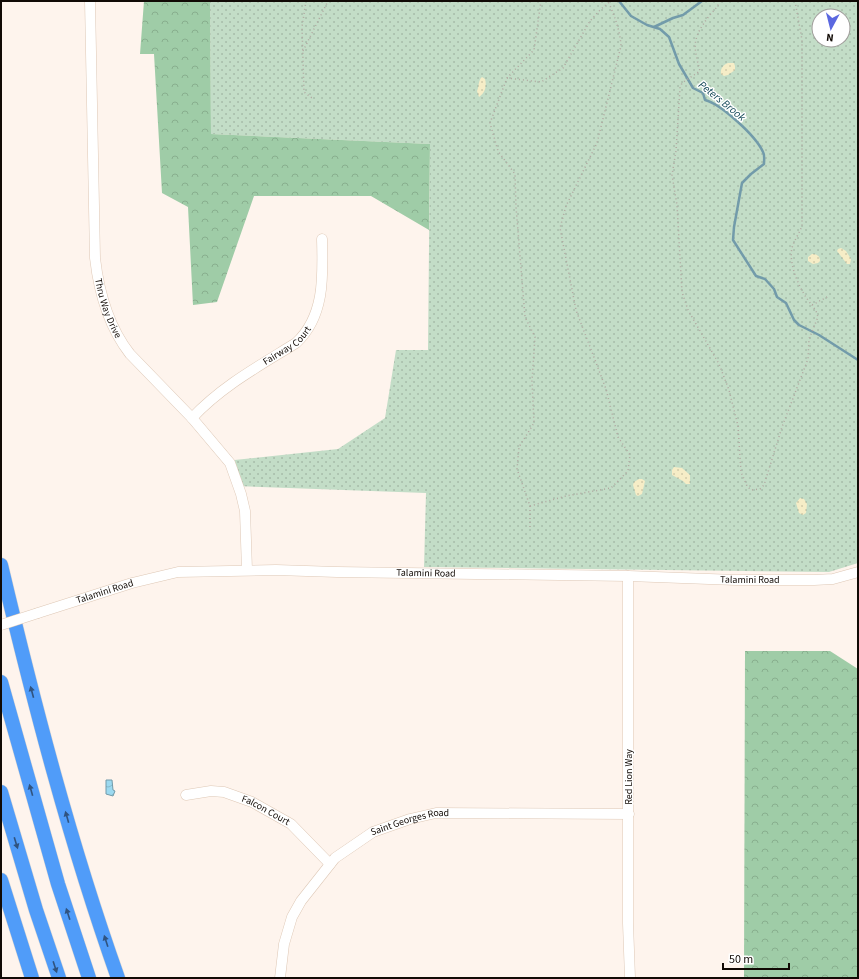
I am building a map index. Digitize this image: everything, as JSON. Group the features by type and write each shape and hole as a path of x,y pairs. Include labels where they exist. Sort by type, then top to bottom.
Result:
{"highway":[{"path":"1,565 32,694 67,818 118,978"},
{"path":"1,682 58,884 89,978"},
{"path":"1,792 34,903 59,978"},
{"path":"1,880 32,978"}],"street":[{"name":"Thru Way Drive","path":"90,1 95,258 103,299 109,319 121,343 192,418 230,463 245,512 247,570"},
{"name":"Fairway Court","path":"192,418 208,402 238,378 296,343 304,336 312,323 320,300 323,282 322,239"},
{"name":"Talamini Road","path":"1,625 132,583 178,572 247,570 628,576 736,580 833,579 858,572"},
{"name":"Red Lion Way","path":"628,576 628,923 630,978"},
{"name":"Falcon Court","path":"186,795 211,791 224,792 252,802 291,824 330,864"},
{"name":"Saint Georges Road","path":"280,978 284,944 292,917 301,901 330,864 345,850 373,832 410,819 436,813 629,814"}],"path":[{"path":"306,1 302,27 304,92 312,98"},
{"path":"302,52 328,1"},
{"path":"530,527 530,506 517,469 519,447 534,423 532,381 535,338 525,317 516,207 515,174 498,151 490,123 507,78 534,50 542,1"},
{"path":"720,1 696,37 694,51 700,71 682,83 680,88 676,151 672,175 677,205 682,292 688,310 719,364 729,390 738,426 741,472 747,486 751,490 760,489 764,485 782,427 808,359 809,339 818,317 816,311 800,287 792,263 791,255 792,246 800,233 802,225 802,40 795,1"},
{"path":"507,78 541,82 563,68 590,21 609,2 617,21 620,32 621,46 597,143 566,206 560,228 576,310 606,389 618,437 630,455 628,471 611,488 566,496 530,506"},
{"path":"812,305 829,296"}],"green space":[{"path":"144,1 210,1 211,134 430,144 429,230 371,196 254,196 217,302 193,305 188,207 162,193 154,54 140,54"},
{"path":"210,1 858,1 858,563 829,572 424,567 426,493 236,486 225,461 338,449 385,418 396,350 428,350 430,144 211,134"},
{"path":"745,651 830,651 858,669 858,978 744,978"}],"sand":[{"path":"728,63 734,63 735,70 724,76 721,74 721,69"},
{"path":"482,77 485,79 486,87 479,97 477,91"},
{"path":"841,248 846,251 851,259 850,264 847,264 837,251"},
{"path":"812,254 819,257 820,261 818,263 813,264 808,261 808,257"},
{"path":"674,467 682,468 690,475 690,484 686,484 672,475 672,470"},
{"path":"639,479 645,481 642,494 638,496 636,495 633,485 634,482"},
{"path":"800,498 804,499 807,504 806,513 803,515 799,513 796,503"}],"water":[{"path":"106,780 112,780 113,790 115,791 113,796 106,794"}],"waterway":[{"name":"Peters Brook","path":"619,1 631,16 647,25 660,29 669,37 679,64 693,88 703,93 705,100 729,114 746,130 764,153 764,164 742,183 733,240 756,276 765,279 774,289 777,297 786,303 794,320 799,325 819,335 858,360"},
{"path":"654,27 683,15 702,1"}]}
